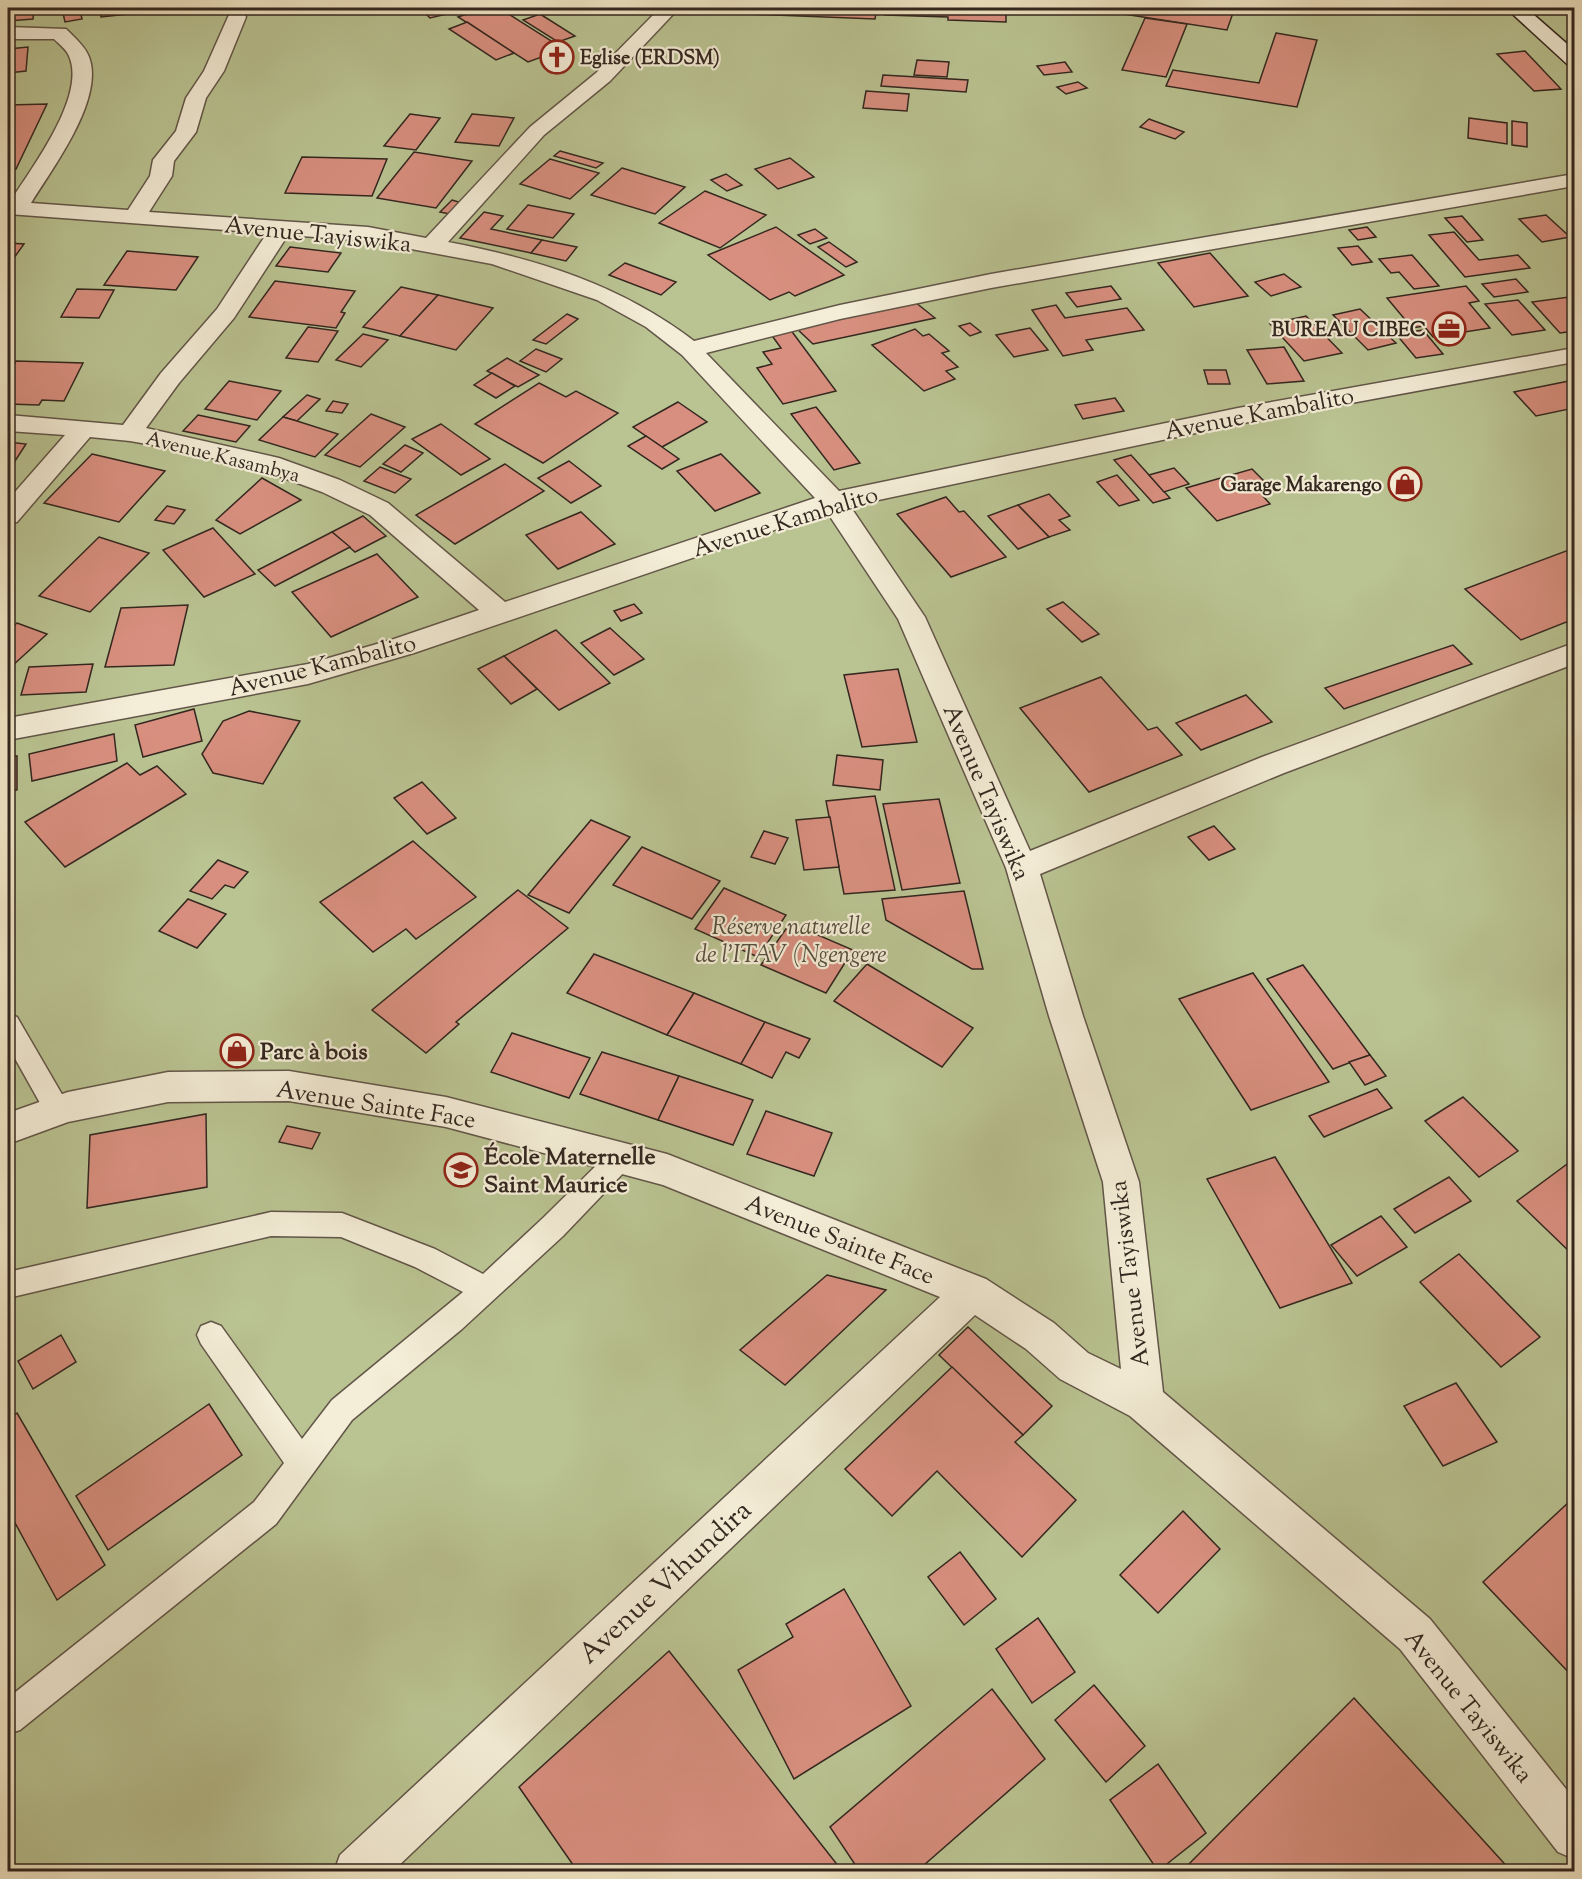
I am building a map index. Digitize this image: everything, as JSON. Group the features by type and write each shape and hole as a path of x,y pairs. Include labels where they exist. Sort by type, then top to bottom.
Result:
{"street":[{"path":"431,246 537,131 603,77 670,8"},
{"path":"1515,8 1575,60"},
{"path":"135,217 160,176 164,160 186,132 196,98 214,71 237,17"},
{"path":"8,33 59,33 74,47 81,60 83,83 68,124 12,209"},
{"path":"690,350 765,328 961,287 1575,180"},
{"name":"Avenue Tayiswika","path":"12,209 368,234 496,258 605,295 654,321 690,350 832,501 911,617 1022,868 1066,1016 1121,1182 1144,1402 1415,1634 1575,1836"},
{"path":"130,433 170,378 226,313 280,229"},
{"name":"Avenue Kambalito","path":"8,729 308,674 405,646 832,501 1238,416 1575,355"},
{"name":"Avenue Kasambya","path":"8,423 130,433 270,464 331,486 379,509 501,614"},
{"path":"8,516 84,429"},
{"path":"1022,868 1273,765 1575,653"},
{"name":"Avenue Sainte Face","path":"8,1128 58,1111 168,1087 289,1086 446,1112 667,1170 972,1292 1040,1336 1074,1366 1103,1383 1144,1402"},
{"name":"Avenue Vihundira","path":"357,1872 972,1292"}],"lane":[{"path":"8,1024 58,1111"},
{"path":"8,1718 265,1513 342,1410 452,1320 553,1227 621,1158"},
{"path":"8,1285 272,1224 342,1225 425,1257 485,1289"},
{"path":"211,1335 302,1463"}],"green space":[{"name":"Réserve naturelle de l'ITAV (Ngengere","path":"8,8 1574,8 1574,1871 8,1871"}],"building":[{"path":"8,8 34,8 33,19 8,21"},
{"path":"101,8 139,8 138,13 101,17"},
{"path":"282,8 313,8 311,13 281,14"},
{"path":"420,8 456,8 460,11 430,18"},
{"path":"484,8 499,8 564,49 528,62 458,17"},
{"path":"747,8 1006,8 1006,22 948,20 948,17 885,15 885,13 876,13 875,19 746,14"},
{"path":"1107,8 1234,10 1227,30 1117,13"},
{"path":"80,10 82,19 65,22 63,13"},
{"path":"540,14 575,36 558,42 523,20"},
{"path":"1145,18 1187,24 1166,77 1122,70"},
{"path":"467,22 514,53 496,60 449,29"},
{"path":"1276,33 1317,40 1297,107 1166,86 1173,70 1259,83"},
{"path":"28,47 26,71 8,73 8,49"},
{"path":"1525,51 1561,89 1534,91 1497,54"},
{"path":"917,60 949,62 947,77 914,75"},
{"path":"1065,62 1072,72 1044,75 1037,66"},
{"path":"883,75 968,80 966,92 881,86"},
{"path":"1078,82 1087,88 1066,94 1057,87"},
{"path":"866,91 909,94 907,111 863,108"},
{"path":"47,104 16,169 8,169 8,105"},
{"path":"410,114 440,118 416,150 384,146"},
{"path":"472,114 514,118 499,146 455,142"},
{"path":"1469,118 1507,123 1507,144 1468,138"},
{"path":"1149,119 1184,132 1175,139 1140,127"},
{"path":"1512,121 1527,123 1527,147 1512,145"},
{"path":"560,151 603,163 596,168 554,156"},
{"path":"414,152 472,161 436,208 377,198"},
{"path":"302,157 387,159 372,196 285,193"},
{"path":"790,158 814,177 778,189 755,169"},
{"path":"550,159 599,173 570,199 520,184"},
{"path":"622,168 685,187 655,214 591,195"},
{"path":"726,174 742,185 727,191 711,180"},
{"path":"705,191 766,215 720,248 659,223"},
{"path":"452,200 462,203 450,214 440,212"},
{"path":"528,205 574,214 553,238 507,229"},
{"path":"484,212 503,216 491,229 542,240 531,253 460,238"},
{"path":"1546,215 1570,237 1542,242 1519,219"},
{"path":"1462,216 1483,240 1467,242 1445,218"},
{"path":"776,227 844,275 795,296 789,292 770,300 708,255"},
{"path":"1367,227 1376,237 1358,240 1349,230"},
{"path":"815,229 827,238 810,244 798,235"},
{"path":"1454,232 1479,260 1518,255 1530,268 1465,277 1429,235"},
{"path":"542,240 577,247 566,261 531,253"},
{"path":"829,242 857,262 846,267 818,247"},
{"path":"8,243 24,244 11,262 8,261"},
{"path":"1358,246 1372,262 1352,265 1338,248"},
{"path":"290,247 341,253 328,272 276,266"},
{"path":"127,251 198,257 176,290 104,285"},
{"path":"1210,253 1248,296 1194,307 1158,263"},
{"path":"1412,255 1439,286 1414,289 1399,272 1391,273 1379,259"},
{"path":"625,263 676,282 661,295 609,275"},
{"path":"1284,274 1301,287 1271,296 1255,282"},
{"path":"1516,279 1528,292 1494,297 1482,284"},
{"path":"275,281 355,291 341,312 345,313 336,328 249,317"},
{"path":"1111,286 1121,299 1077,307 1066,293"},
{"path":"1466,286 1479,301 1469,303 1490,328 1433,337 1424,326 1412,328 1387,298"},
{"path":"401,287 438,295 400,336 363,327"},
{"path":"77,289 114,290 99,318 61,317"},
{"path":"438,295 493,308 456,350 400,336"},
{"path":"1569,297 1574,303 1574,331 1560,333 1532,302"},
{"path":"1518,300 1545,330 1512,335 1485,304"},
{"path":"915,302 935,318 813,344 796,328"},
{"path":"1056,305 1065,318 1127,308 1144,330 1086,340 1093,350 1063,356 1032,310"},
{"path":"1360,309 1396,343 1368,350 1333,315"},
{"path":"567,314 578,319 546,344 533,340"},
{"path":"1306,316 1342,353 1304,361 1270,324"},
{"path":"970,323 981,332 970,336 959,326"},
{"path":"308,327 338,331 318,362 286,358"},
{"path":"1030,328 1048,350 1014,357 996,335"},
{"path":"790,329 836,391 783,404 757,368 772,364 763,352 781,348 770,333"},
{"path":"915,329 923,336 929,334 949,351 942,353 958,367 946,371 955,379 924,391 872,345"},
{"path":"1423,330 1443,354 1416,358 1396,334"},
{"path":"363,334 388,340 361,367 336,360"},
{"path":"1284,347 1304,381 1267,384 1247,350"},
{"path":"536,349 562,359 546,372 520,361"},
{"path":"507,358 539,375 518,387 487,371"},
{"path":"16,361 83,363 64,401 42,400 39,405 8,404 8,376"},
{"path":"1204,370 1226,370 1230,384 1208,384"},
{"path":"492,373 515,386 496,398 474,385"},
{"path":"1574,380 1574,408 1536,416 1514,392"},
{"path":"229,381 281,391 257,420 205,409"},
{"path":"539,383 566,397 576,391 618,413 543,463 475,424"},
{"path":"307,395 320,399 297,421 283,417"},
{"path":"1115,398 1124,411 1083,419 1075,405"},
{"path":"333,401 348,404 342,413 326,411"},
{"path":"678,402 707,422 662,447 633,427"},
{"path":"816,407 860,463 834,470 791,414"},
{"path":"371,414 405,427 360,467 325,455"},
{"path":"198,415 250,426 236,442 183,431"},
{"path":"283,417 338,434 315,457 259,440"},
{"path":"441,424 490,459 461,475 412,439"},
{"path":"646,436 679,459 662,469 628,446"},
{"path":"8,442 26,444 8,472"},
{"path":"405,445 423,453 401,472 383,464"},
{"path":"92,454 165,471 119,522 44,503"},
{"path":"721,454 760,493 715,511 677,471"},
{"path":"1131,455 1170,498 1153,503 1114,460"},
{"path":"569,461 601,486 571,503 538,478"},
{"path":"505,464 544,491 455,544 416,515"},
{"path":"380,467 411,479 395,493 364,481"},
{"path":"1174,468 1189,484 1164,492 1149,475"},
{"path":"1252,469 1275,492 1262,495 1270,504 1217,521 1186,488"},
{"path":"1117,475 1139,500 1119,506 1097,482"},
{"path":"262,478 301,500 240,534 216,520"},
{"path":"1049,494 1070,516 1059,520 1070,530 1049,537 1018,505"},
{"path":"946,497 959,512 964,511 1006,557 951,577 897,514"},
{"path":"1018,505 1049,537 1018,549 988,516"},
{"path":"167,506 185,510 174,524 155,520"},
{"path":"581,512 615,544 558,569 526,535"},
{"path":"363,516 386,536 355,552 332,532"},
{"path":"213,528 255,574 204,597 163,550"},
{"path":"332,532 350,547 275,586 258,570"},
{"path":"99,537 149,553 90,612 39,596"},
{"path":"1574,548 1574,619 1521,640 1465,589"},
{"path":"377,554 418,597 331,637 292,592"},
{"path":"1063,602 1099,634 1082,642 1047,609"},
{"path":"634,604 642,613 621,621 614,611"},
{"path":"188,605 174,665 105,667 121,608"},
{"path":"17,623 47,634 11,667 8,666 8,631"},
{"path":"610,628 644,659 614,675 581,643"},
{"path":"556,630 610,683 559,710 504,656"},
{"path":"1453,645 1472,664 1344,709 1325,688"},
{"path":"504,656 537,689 511,704 478,669"},
{"path":"93,664 86,692 21,695 29,667"},
{"path":"898,669 917,742 862,747 844,675"},
{"path":"1101,677 1148,730 1157,727 1182,755 1089,792 1020,708"},
{"path":"1246,695 1272,722 1201,750 1176,723"},
{"path":"194,709 202,741 143,757 135,725"},
{"path":"249,711 300,721 263,784 213,773 202,754 223,721"},
{"path":"114,734 117,761 32,781 29,754"},
{"path":"837,755 883,760 880,790 833,785"},
{"path":"17,756 17,790 8,792 8,758"},
{"path":"127,763 140,775 157,766 186,794 65,867 25,822"},
{"path":"422,782 456,818 427,834 394,798"},
{"path":"875,796 895,890 844,894 826,801"},
{"path":"939,799 960,883 902,890 883,804"},
{"path":"830,817 839,867 804,870 796,820"},
{"path":"591,820 630,837 569,913 528,895"},
{"path":"1214,826 1235,849 1209,860 1188,837"},
{"path":"764,831 788,838 775,864 751,857"},
{"path":"413,841 476,897 416,939 406,929 373,952 320,902"},
{"path":"642,847 720,881 692,919 613,885"},
{"path":"218,860 248,872 234,888 225,885 212,899 190,891"},
{"path":"724,888 786,915 758,957 695,929"},
{"path":"518,890 568,928 456,1022 459,1024 426,1053 372,1010"},
{"path":"964,891 983,969 972,969 886,920 882,899"},
{"path":"188,899 226,914 197,948 159,931"},
{"path":"790,923 853,950 826,993 761,965"},
{"path":"594,954 694,993 667,1035 567,993"},
{"path":"867,964 973,1028 942,1067 834,1001"},
{"path":"1303,965 1370,1055 1333,1069 1267,979"},
{"path":"1253,973 1329,1082 1251,1110 1179,999"},
{"path":"694,993 765,1022 741,1064 667,1035"},
{"path":"765,1022 810,1039 799,1058 786,1052 772,1078 741,1064"},
{"path":"512,1033 590,1058 569,1098 491,1072"},
{"path":"602,1052 679,1076 658,1120 580,1094"},
{"path":"1370,1055 1386,1076 1365,1085 1349,1062"},
{"path":"679,1076 753,1100 733,1145 658,1120"},
{"path":"1377,1089 1392,1108 1324,1137 1309,1116"},
{"path":"1463,1097 1518,1151 1479,1177 1425,1121"},
{"path":"766,1111 832,1133 814,1176 747,1154"},
{"path":"206,1114 207,1187 87,1208 90,1135"},
{"path":"287,1126 320,1133 312,1149 279,1142"},
{"path":"1275,1157 1352,1283 1280,1308 1207,1179"},
{"path":"1574,1159 1574,1256 1517,1201"},
{"path":"1449,1177 1471,1201 1415,1233 1394,1209"},
{"path":"1381,1216 1407,1247 1357,1276 1331,1245"},
{"path":"1459,1254 1540,1337 1501,1367 1420,1282"},
{"path":"827,1275 886,1290 785,1385 740,1350"},
{"path":"968,1327 1052,1406 1023,1435 939,1355"},
{"path":"61,1335 76,1362 33,1389 18,1361"},
{"path":"952,1367 1023,1435 1015,1442 1076,1500 1022,1557 937,1471 892,1516 845,1469"},
{"path":"1456,1383 1497,1442 1443,1466 1404,1406"},
{"path":"209,1404 242,1455 108,1550 76,1496"},
{"path":"17,1413 105,1565 57,1600 8,1510 8,1420"},
{"path":"1570,1501 1574,1505 1574,1678 1483,1582"},
{"path":"1183,1511 1220,1549 1158,1613 1120,1575"},
{"path":"960,1552 996,1599 964,1625 928,1577"},
{"path":"844,1589 911,1706 794,1779 738,1670 793,1637 786,1624"},
{"path":"1038,1618 1075,1672 1032,1703 996,1649"},
{"path":"669,1651 843,1872 578,1872 519,1787"},
{"path":"1094,1685 1145,1746 1106,1782 1055,1720"},
{"path":"992,1689 1045,1759 916,1872 860,1872 830,1827"},
{"path":"1354,1698 1512,1872 1181,1872"},
{"path":"1158,1764 1206,1833 1158,1871 1110,1800"}],"place":[{"name":"Eglise (ERDSM)","path":"557,57"},
{"name":"BUREAU CIBEC","path":"1449,329"},
{"name":"Garage Makarengo","path":"1405,484"},
{"name":"Parc à bois","path":"237,1051"},
{"name":"École Maternelle Saint Maurice","path":"461,1170"}]}
